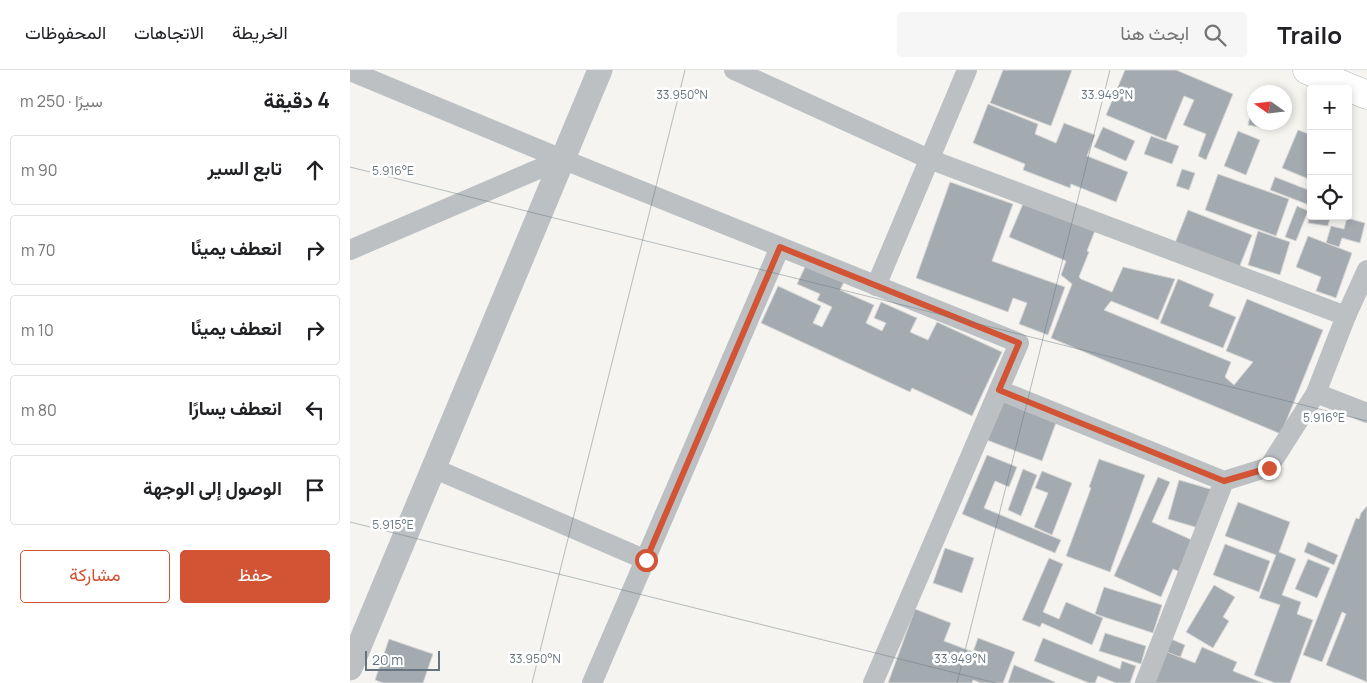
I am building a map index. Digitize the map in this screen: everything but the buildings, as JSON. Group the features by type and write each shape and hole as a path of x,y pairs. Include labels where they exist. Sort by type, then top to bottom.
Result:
{"main road":[{"path":"1307,70 1367,96"}],"street":[{"path":"350,70 562,160 1019,343 873,683"},
{"path":"350,668 600,70"},
{"path":"734,70 929,159 1346,316"},
{"path":"876,286 967,70"},
{"path":"350,250 562,160"},
{"path":"592,683 780,247"},
{"path":"999,390 1224,481 1269,468 1316,393 1346,316 1367,270"},
{"path":"1316,393 1367,413"},
{"path":"433,468 646,560"},
{"path":"1145,683 1224,481"}],"route":[{"path":"646,560 780,247 1019,343 999,390 1224,481 1269,468"}]}
